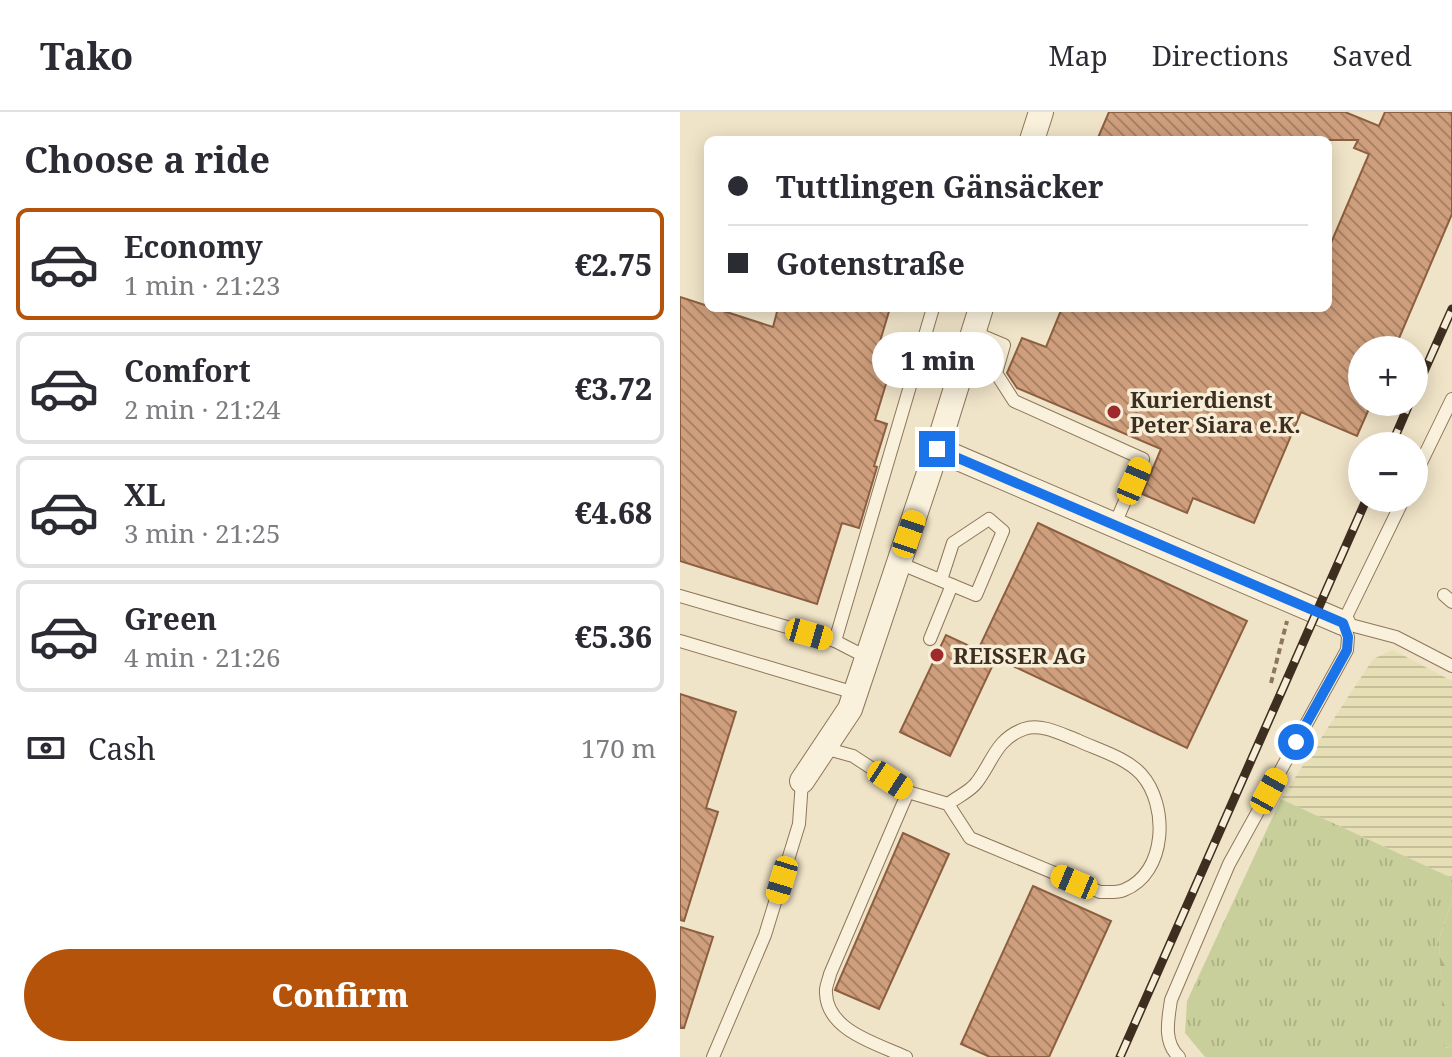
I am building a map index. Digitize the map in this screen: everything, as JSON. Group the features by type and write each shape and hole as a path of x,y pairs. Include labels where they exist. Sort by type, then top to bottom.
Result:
{"street":[{"path":"1033,136 1041,112"},
{"path":"802,781 850,709 980,312"},
{"path":"937,449 1343,623"}],"lane":[{"path":"835,641 932,312"},
{"path":"973,332 1004,345 996,373 1014,401 1143,459 1115,524"},
{"path":"1428,448 1452,399"},
{"path":"1179,1057 1168,1038 1171,1000 1229,864 1347,650 1348,637 1343,623 1397,512"},
{"path":"899,563 946,582 976,595 1003,531 989,519 953,543 946,582 930,639"},
{"path":"680,596 835,641 868,658"},
{"path":"1343,623 1396,637 1452,666"},
{"path":"680,641 855,693"},
{"path":"824,748 853,756 908,792 948,804 970,838 1100,892 1122,892 1140,881 1154,862 1159,839 1158,815 1153,794 1144,777 1130,763 1053,730 1028,727 1009,735 996,748 976,784 948,804"},
{"path":"713,1057 765,935 799,824 802,781"},
{"path":"906,1057 845,1028 832,1013 825,993 830,974 908,792"}],"path":[{"path":"1271,683 1287,622"}],"shaded area":[{"path":"1393,650 1452,681 1452,878 1281,799 1373,659"}],"green space":[{"path":"1281,799 1452,878 1452,900 1439,940 1445,1048 1452,1046 1452,1057 1205,1057 1185,1033 1187,1001"},
{"path":"1452,900 1452,1046 1444,1048 1439,940"}],"building":[{"path":"1109,112 1345,112 1379,126 1385,112 1452,112 1452,214 1400,336 1348,336 1348,416 1366,416 1359,432 1348,432 1301,412 1254,523 1193,498 1187,513 1142,494 1161,449 1017,388 1007,373 1022,338 1046,347 1060,312 1332,312 1332,241 1369,154 1354,148 1358,140 1332,140 1332,136 1099,136"},
{"path":"680,297 704,305 704,312 726,312 773,327 777,312 889,312 875,358 892,364 875,420 887,424 874,466 877,467 859,528 842,523 817,604 680,561"},
{"path":"1038,523 1247,621 1187,748 996,658 950,756 900,732 946,635 978,650"},
{"path":"680,694 736,712 706,808 718,812 684,921 680,920"},
{"path":"903,833 949,854 879,1009 835,990"},
{"path":"1033,886 1111,921 1049,1057 990,1057 961,1044"},
{"path":"680,927 713,937 684,1028 680,1028"}],"railway":[{"path":"1428,363 1452,309"},
{"path":"1397,432 1404,416"},
{"path":"1120,1057 1361,512"}],"place":[{"name":"Kurierdienst Peter Siara e.K.","path":"1114,412"},
{"name":"REISSER AG","path":"937,655"}],"route":[{"path":"937,449 1343,623 1348,637 1347,650 1296,742"}]}
